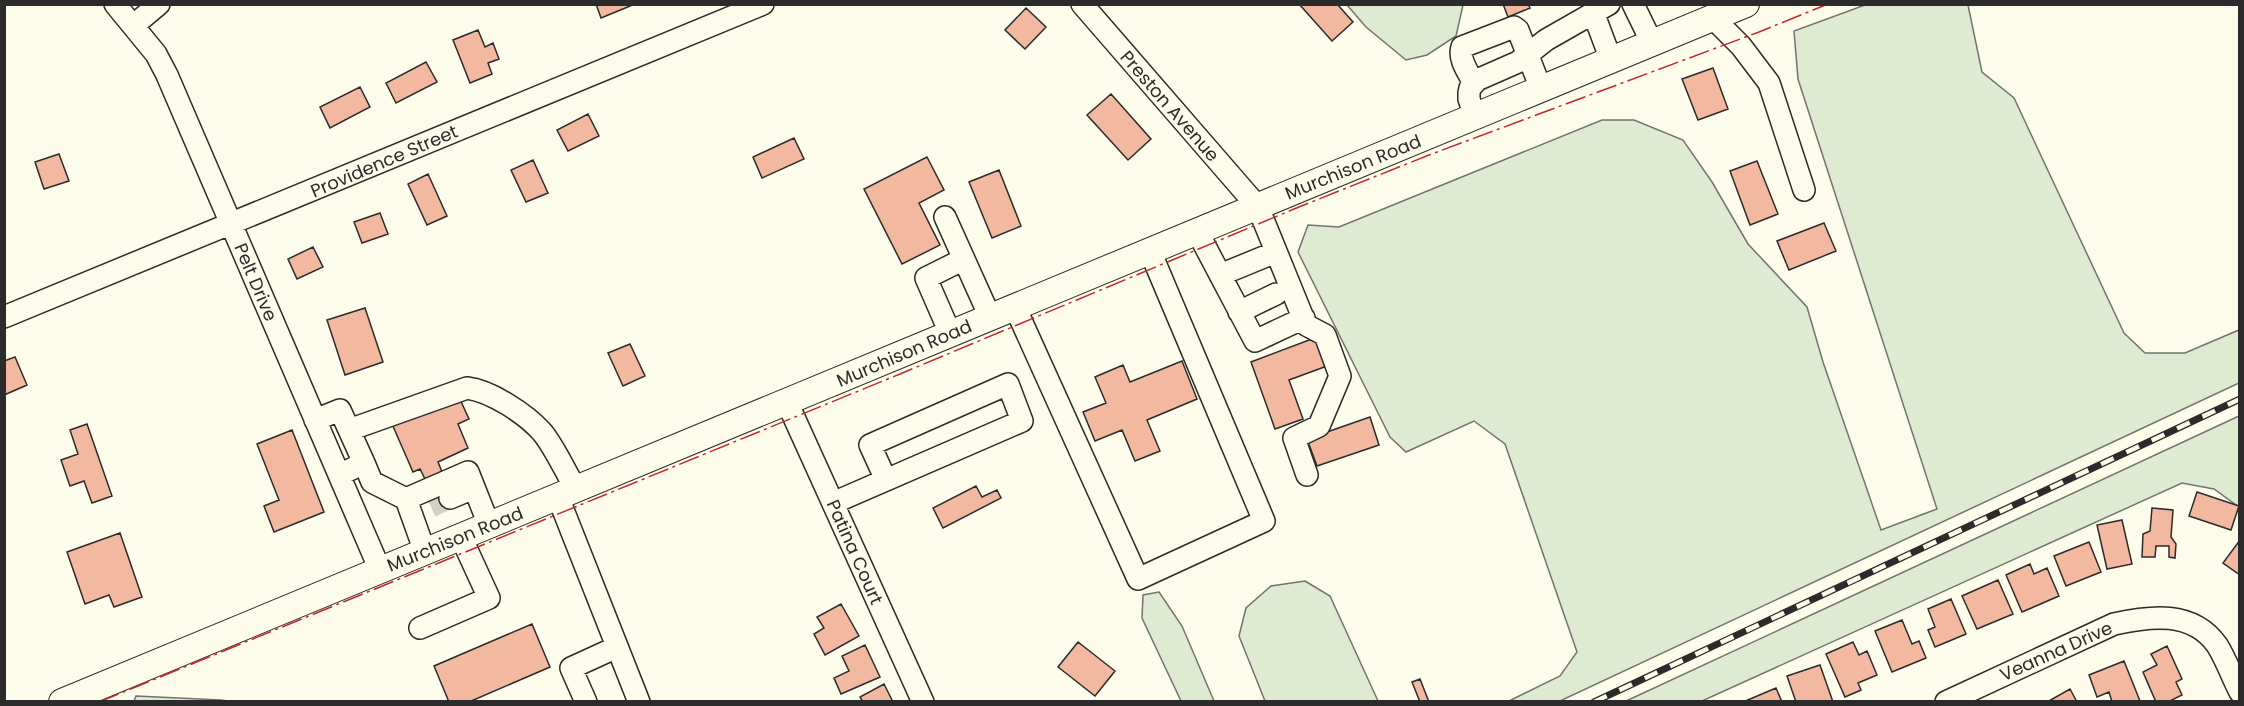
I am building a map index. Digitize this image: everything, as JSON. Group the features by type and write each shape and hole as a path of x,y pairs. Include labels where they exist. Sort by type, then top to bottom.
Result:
{"main road":[{"name":"Murchison Road","path":"62,702 1746,4"}],"street":[{"name":"Pelt Drive","path":"115,4 156,54 167,75 380,570"},
{"path":"134,25 159,4"},
{"name":"Providence Street","path":"4,317 763,4"},
{"name":"Preston Avenue","path":"1082,4 1258,207 1304,318"},
{"path":"1634,4 1652,43"},
{"path":"1475,117 1469,99 1470,88 1474,83 1485,75 1512,66 1546,40 1601,8 1611,60"},
{"path":"1713,18 1741,46 1769,83 1804,190"},
{"path":"1474,83 1460,51 1465,46 1514,27 1518,30 1541,89"},
{"path":"945,217 990,317"},
{"path":"1197,231 1255,341 1304,318 1306,325 1325,335 1340,376 1319,426 1294,438 1307,475"},
{"path":"1015,307 1138,579 1264,521 1150,251"},
{"path":"1220,275 1276,252"},
{"path":"950,333 926,278 963,259"},
{"path":"1239,312 1276,294"},
{"path":"833,503 1022,421 1008,384 870,445 886,480"},
{"path":"349,430 467,388 483,390 508,405 543,433 567,493 617,647 639,702"},
{"name":"Patina Court","path":"787,402 923,702"},
{"path":"315,420 340,410 372,482 424,505 474,488"},
{"path":"339,475 364,463"},
{"path":"424,505 468,472 489,525"},
{"path":"424,505 425,552"},
{"path":"420,628 489,598 461,537"},
{"name":"Veanna Drive","path":"1946,702 2114,624 2138,618 2163,616 2187,622 2208,635 2222,655 2240,692"},
{"path":"586,702 571,668 617,647"}],"green space":[{"path":"1347,5 1463,5 1456,36 1427,55 1406,60 1366,27"},
{"path":"1865,5 1968,5 1982,72 2014,98 2124,333 2145,353 2185,353 2239,330 2239,383 1560,701 1509,701 1560,676 1577,652 1505,444 1474,421 1406,452 1390,437 1298,252 1308,225 1339,227 1602,120 1634,120 1683,140 1712,182 1748,244 1807,307 1823,362 1881,530 1937,509 1798,79 1794,31"},
{"path":"2239,416 2239,507 2214,489 2182,483 1702,701 1624,702"},
{"path":"1305,581 1330,596 1378,701 1265,701 1239,636 1246,608 1271,586"},
{"path":"1159,592 1182,626 1214,701 1181,701 1142,618 1143,595"},
{"path":"136,696 221,700 228,701 134,701"}],"building":[{"path":"596,4 635,4 601,18"},
{"path":"1299,4 1337,4 1353,22 1332,41"},
{"path":"1503,4 1528,4 1530,8 1508,17"},
{"path":"1026,8 1046,27 1025,49 1005,30"},
{"path":"478,30 485,47 493,43 499,59 488,63 492,74 470,83 453,40"},
{"path":"426,62 437,82 396,103 386,83"},
{"path":"1713,68 1728,109 1698,120 1682,79"},
{"path":"360,87 370,107 330,128 320,107"},
{"path":"1111,94 1151,139 1128,160 1087,115"},
{"path":"588,114 599,136 568,151 557,130"},
{"path":"794,138 804,159 762,178 753,157"},
{"path":"59,154 69,181 44,189 35,162"},
{"path":"927,157 944,190 919,203 940,245 902,264 864,189"},
{"path":"533,160 548,193 526,202 511,170"},
{"path":"1757,161 1778,214 1750,225 1730,171"},
{"path":"999,170 1021,226 992,238 969,182"},
{"path":"428,174 447,216 427,225 408,184"},
{"path":"380,213 388,234 362,243 354,222"},
{"path":"1824,223 1836,251 1789,270 1777,241"},
{"path":"313,247 323,267 297,279 288,259"},
{"path":"365,308 383,362 345,375 327,320"},
{"path":"1317,337 1327,366 1289,380 1303,419 1275,429 1251,362"},
{"path":"630,344 645,376 623,386 608,353"},
{"path":"15,357 27,385 4,395 4,361"},
{"path":"1182,361 1197,399 1147,420 1160,451 1135,461 1122,430 1095,441 1083,412 1106,403 1095,377 1123,365 1130,382"},
{"path":"458,395 469,419 458,424 468,448 438,462 444,477 428,485 420,469 413,472 392,424"},
{"path":"1370,417 1379,445 1317,466 1307,439"},
{"path":"87,424 112,496 92,503 84,481 70,486 61,460 78,454 70,430"},
{"path":"292,430 324,512 274,532 264,506 279,500 257,444"},
{"path":"976,486 982,497 997,490 1001,498 943,528 933,508"},
{"path":"2197,492 2239,506 2231,530 2189,516"},
{"path":"2152,508 2173,510 2171,537 2176,544 2175,558 2169,557 2169,546 2156,546 2155,557 2142,557 2143,534 2150,531"},
{"path":"2122,520 2132,564 2107,569 2097,525"},
{"path":"120,533 142,597 114,607 109,595 85,604 67,552"},
{"path":"2240,540 2240,575 2223,563"},
{"path":"2089,542 2101,572 2066,586 2054,556"},
{"path":"2030,564 2034,574 2047,568 2059,596 2022,612 2006,575"},
{"path":"1998,580 2013,614 1977,629 1962,596"},
{"path":"1951,599 1966,634 1935,647 1928,630 1935,627 1928,609"},
{"path":"841,604 859,636 825,655 814,634 824,628 817,617"},
{"path":"1902,620 1912,644 1919,641 1926,658 1892,672 1875,631"},
{"path":"532,624 550,667 469,702 449,702 434,666"},
{"path":"1078,642 1115,671 1095,696 1058,667"},
{"path":"1853,642 1859,655 1867,651 1877,675 1858,683 1861,690 1845,697 1826,654"},
{"path":"865,645 880,677 841,694 834,678 849,671 842,656"},
{"path":"2167,646 2182,679 2176,682 2182,695 2168,702 2156,702 2143,672 2157,665 2151,654"},
{"path":"2124,661 2140,701 2112,702 2109,692 2097,697 2089,675"},
{"path":"1820,665 1833,702 1796,702 1787,676"},
{"path":"1420,679 1429,702 1420,702 1412,682"},
{"path":"884,684 893,702 863,702 860,697"},
{"path":"1776,688 1782,702 1743,702"},
{"path":"2070,689 2077,702 2047,702"}],"tunnel":[{"path":"431,507 450,498"}],"railway":[{"path":"1594,702 2240,399"}],"power":[{"path":"99,702 900,374 1294,209 1429,155 1828,4"}]}
